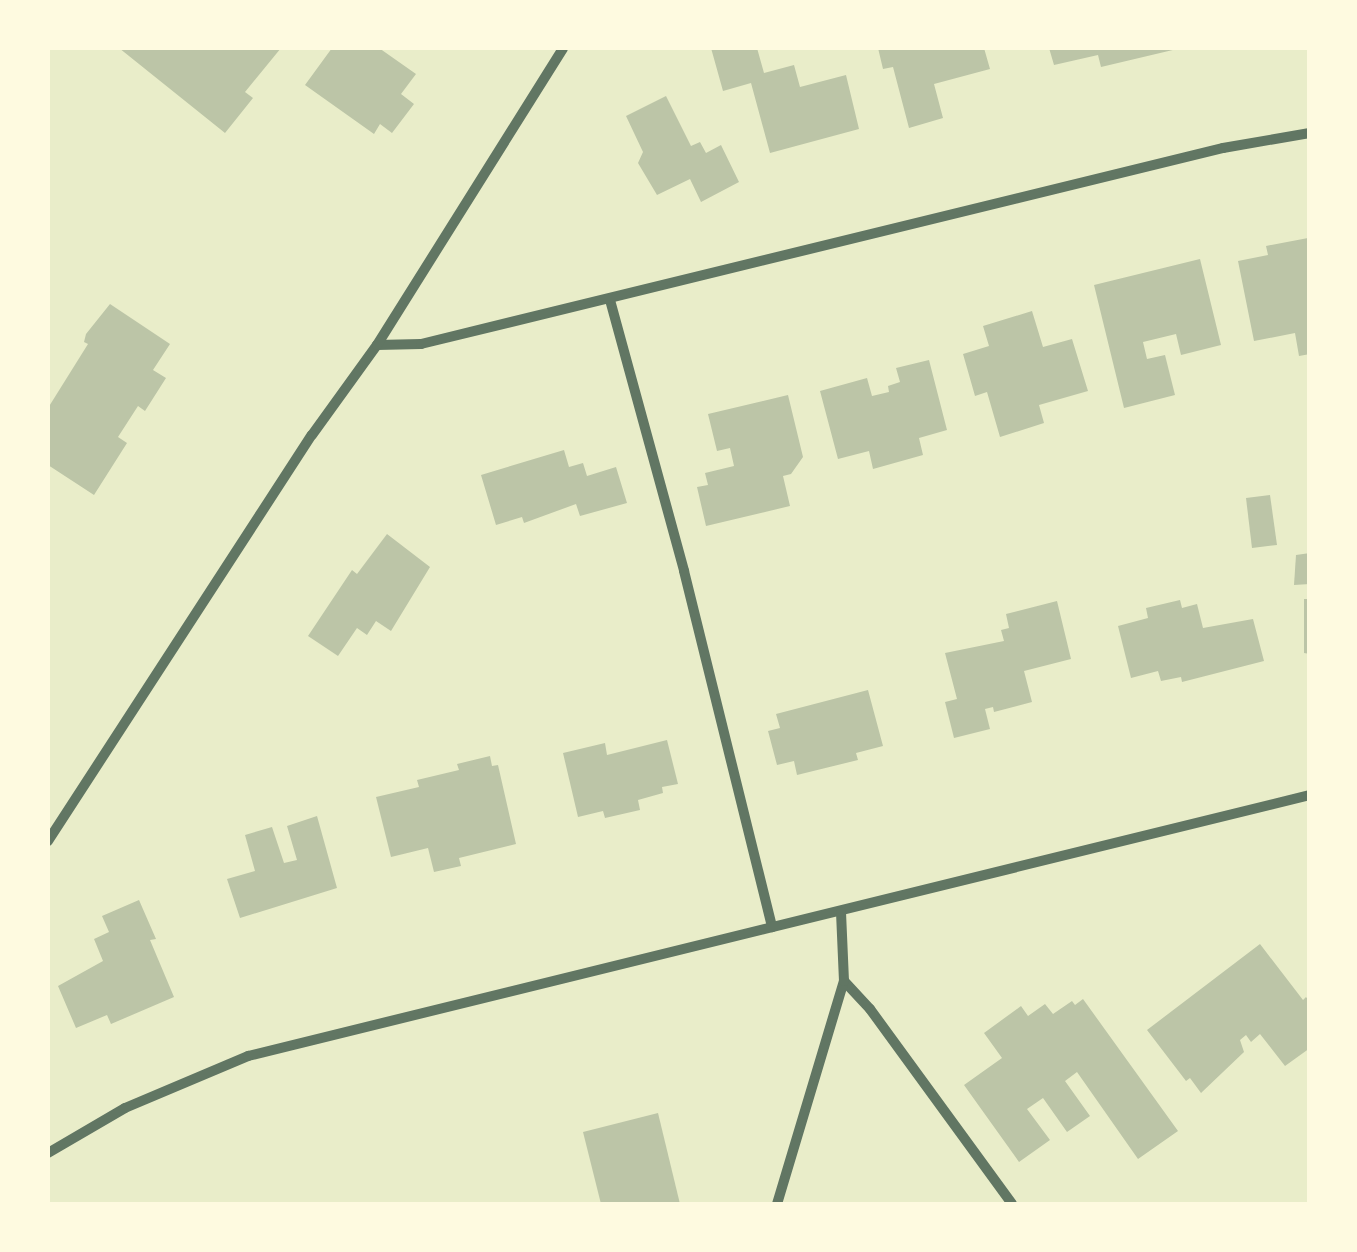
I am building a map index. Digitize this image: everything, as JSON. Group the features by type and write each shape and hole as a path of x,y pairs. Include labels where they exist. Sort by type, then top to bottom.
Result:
{"street":[{"path":"48,840 312,435 378,345 563,48"},
{"path":"378,345 421,344 1224,148 1310,133"},
{"path":"610,300 684,571 772,927"},
{"path":"48,1153 125,1108 248,1056 1310,795"},
{"path":"777,1204 844,981 841,912"},
{"path":"844,981 870,1009 1012,1204"}],"building":[{"path":"119,48 281,48 245,92 253,98 225,133"},
{"path":"332,48 379,48 416,74 401,94 414,104 392,133 380,124 374,134 305,85"},
{"path":"711,48 757,48 764,73 794,65 800,87 846,75 859,129 770,153 751,83 723,91"},
{"path":"878,48 984,48 990,69 934,84 943,118 909,128 893,67 883,69"},
{"path":"1049,48 1177,49 1101,67 1098,55 1054,65"},
{"path":"666,96 691,146 700,142 706,153 721,145 739,182 701,202 690,179 657,195 638,163 643,152 626,116"},
{"path":"1308,238 1310,354 1299,356 1295,333 1254,341 1238,261 1268,255 1266,246"},
{"path":"1200,259 1221,345 1181,355 1176,334 1143,342 1147,359 1165,355 1175,395 1124,408 1094,285"},
{"path":"110,304 170,344 153,370 166,378 145,411 138,406 118,437 127,443 94,495 48,465 48,408 88,344 84,342 86,334"},
{"path":"1032,311 1043,347 1072,339 1088,391 1039,405 1044,423 1000,437 987,392 975,396 963,354 989,346 983,326"},
{"path":"929,360 947,430 919,438 923,455 873,469 869,451 838,459 820,391 867,378 872,396 889,392 888,386 900,382 896,368"},
{"path":"788,395 803,457 791,474 783,476 790,506 706,526 697,487 708,485 705,473 734,466 730,448 717,451 708,414"},
{"path":"564,450 569,467 583,463 587,476 616,467 627,503 580,516 576,504 524,523 522,517 496,525 481,475"},
{"path":"1270,495 1277,545 1252,548 1246,498"},
{"path":"387,534 430,567 391,631 376,621 367,635 357,628 338,656 308,636 352,570 357,574"},
{"path":"1310,553 1310,584 1294,585 1296,555"},
{"path":"1304,599 1310,599 1310,654 1304,653"},
{"path":"1180,600 1182,608 1197,604 1203,628 1253,619 1264,661 1182,682 1181,677 1161,681 1158,671 1131,678 1118,626 1148,618 1146,608"},
{"path":"1057,601 1071,659 1024,671 1032,702 994,712 993,707 985,709 990,729 954,738 945,702 957,699 945,653 1004,641 1001,630 1009,628 1006,614"},
{"path":"868,690 883,746 856,753 858,760 797,775 794,761 777,765 768,731 780,728 776,714"},
{"path":"667,740 678,784 662,787 663,793 638,800 640,810 605,818 603,811 578,817 563,753 605,743 607,755"},
{"path":"490,756 492,766 498,765 516,844 459,858 461,866 434,872 428,848 391,857 376,797 419,787 417,780 459,770 457,764"},
{"path":"317,816 337,888 240,918 227,879 255,871 245,835 272,827 284,863 297,860 287,826"},
{"path":"139,900 156,939 150,940 174,997 111,1024 107,1015 76,1028 58,986 103,961 94,939 109,932 102,916"},
{"path":"1260,944 1303,1000 1306,997 1310,1002 1310,1048 1285,1066 1260,1034 1251,1042 1246,1035 1240,1040 1244,1052 1201,1093 1190,1078 1186,1081 1147,1030"},
{"path":"1083,999 1178,1131 1138,1159 1077,1072 1065,1081 1090,1116 1067,1132 1043,1098 1027,1109 1050,1140 1019,1162 964,1085 1002,1058 984,1033 1021,1006 1028,1016 1045,1004 1053,1014 1072,1001 1075,1005"},
{"path":"658,1113 680,1204 601,1204 583,1132"}]}
